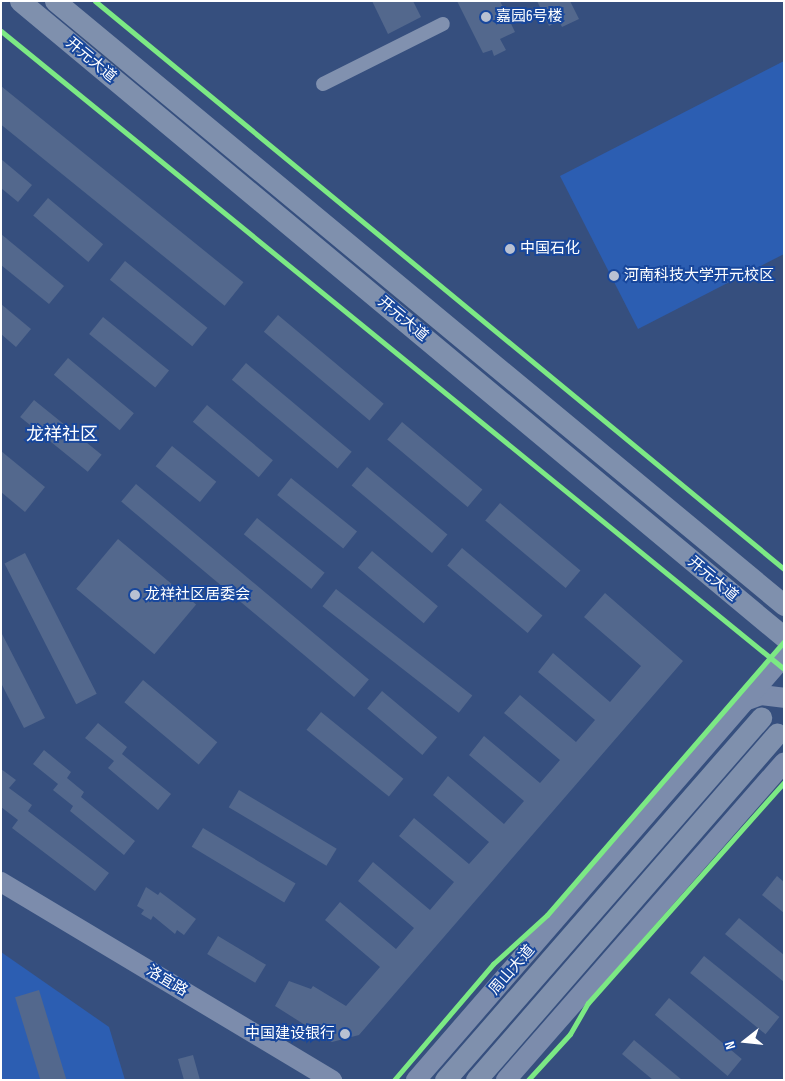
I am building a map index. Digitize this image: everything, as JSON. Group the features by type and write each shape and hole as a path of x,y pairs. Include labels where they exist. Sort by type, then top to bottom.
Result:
{"main road":[{"name":"开元大道","path":"20,1 784,638"},
{"name":"开元大道","path":"55,1 784,605"},
{"name":"周山大道","path":"416,1080 784,656"},
{"path":"745,700 761,694 784,698"},
{"name":"周山大道","path":"445,1080 761,718"},
{"path":"476,1080 777,734"},
{"path":"506,1080 784,762"},
{"name":"洛宜路","path":"1,882 332,1080"},
{"name":"洛宜路","path":"1,892 316,1080"}],"street":[{"path":"323,84 443,24"}],"shaded area":[{"path":"784,61 784,254 638,329 560,176"},
{"path":"1,952 109,1027 125,1080 1,1080"}],"building":[{"path":"372,1 413,1 421,17 388,34"},
{"name":"嘉园6号楼","path":"457,1 500,1 515,32 500,39 506,50 494,56 492,50 483,53"},
{"path":"537,1 570,1 579,19 562,27 559,21 549,26"},
{"path":"1,86 243,282 225,306 1,125"},
{"path":"1,159 32,185 18,202 1,188"},
{"path":"48,198 103,244 88,262 33,216"},
{"path":"1,234 64,286 49,304 1,265"},
{"path":"125,261 207,328 192,346 110,280"},
{"path":"1,304 31,329 16,347 1,334"},
{"path":"278,315 384,404 370,421 264,332"},
{"path":"103,317 169,370 155,388 89,334"},
{"path":"68,358 134,413 120,430 54,375"},
{"path":"246,363 352,452 338,469 232,380"},
{"path":"34,400 102,455 88,472 20,417"},
{"path":"207,405 273,460 259,477 193,422"},
{"path":"402,422 482,489 468,507 387,440"},
{"path":"172,446 216,482 200,502 156,466"},
{"path":"1,451 45,487 25,512 1,492"},
{"path":"367,467 447,534 432,553 352,485"},
{"path":"291,478 357,531 343,549 277,495"},
{"path":"136,484 369,679 354,697 121,502"},
{"path":"500,503 580,570 566,588 485,521"},
{"path":"257,518 325,573 311,589 244,534"},
{"path":"118,539 196,605 154,654 76,589"},
{"path":"462,548 542,615 528,633 447,566"},
{"path":"372,551 438,606 424,623 358,568"},
{"path":"25,553 97,694 76,704 5,563"},
{"path":"336,589 472,696 459,713 322,606"},
{"path":"605,593 683,661 359,1035 332,1042 275,1006 289,981 311,989 313,986 346,1006 380,967 325,920 340,902 396,949 414,928 358,881 373,862 430,910 454,882 399,836 414,818 469,864 489,842 433,795 448,776 504,824 524,801 469,755 484,736 540,783 560,760 504,713 520,695 576,742 595,720 538,672 553,653 610,702 641,666 584,617"},
{"path":"1,632 45,718 24,728 1,683"},
{"path":"143,680 217,742 199,765 124,702"},
{"path":"382,691 437,737 422,755 367,709"},
{"path":"321,712 403,779 389,797 307,730"},
{"path":"98,723 127,747 122,754 171,794 158,810 108,768 114,761 85,738"},
{"path":"44,750 71,772 67,778 84,792 81,797 135,841 124,855 70,811 73,806 53,790 58,784 33,764"},
{"path":"1,769 16,780 9,788 32,805 28,811 109,873 95,891 12,828 18,820 1,807"},
{"path":"239,790 337,849 326,866 229,807"},
{"path":"203,828 296,884 284,902 192,847"},
{"path":"777,876 784,882 784,913 762,895"},
{"path":"146,887 158,895 160,892 196,919 184,935 177,930 175,934 153,916 151,920 141,914 144,910 137,906"},
{"path":"739,918 784,955 784,982 725,934"},
{"path":"218,936 266,965 255,983 207,954"},
{"path":"704,956 779,1017 766,1034 690,973"},
{"path":"39,990 66,1080 40,1080 15,997"},
{"path":"669,998 742,1059 728,1076 655,1015"},
{"path":"634,1040 682,1080 653,1080 622,1054"},
{"path":"193,1055 200,1080 184,1080 178,1059"}],"cycle path":[{"path":"95,1 784,569"},
{"path":"1,31 784,669"},
{"path":"394,1080 493,964 547,915 784,641"},
{"path":"528,1080 570,1034 588,1003 784,782"}],"place":[{"name":"嘉园6号楼","path":"486,17"},
{"name":"中国石化","path":"510,249"},
{"name":"河南科技大学开元校区","path":"614,276"},
{"name":"龙祥社区居委会","path":"135,595"},
{"name":"中国建设银行","path":"345,1034"}],"district":[{"name":"龙祥社区","path":"62,435"}]}
